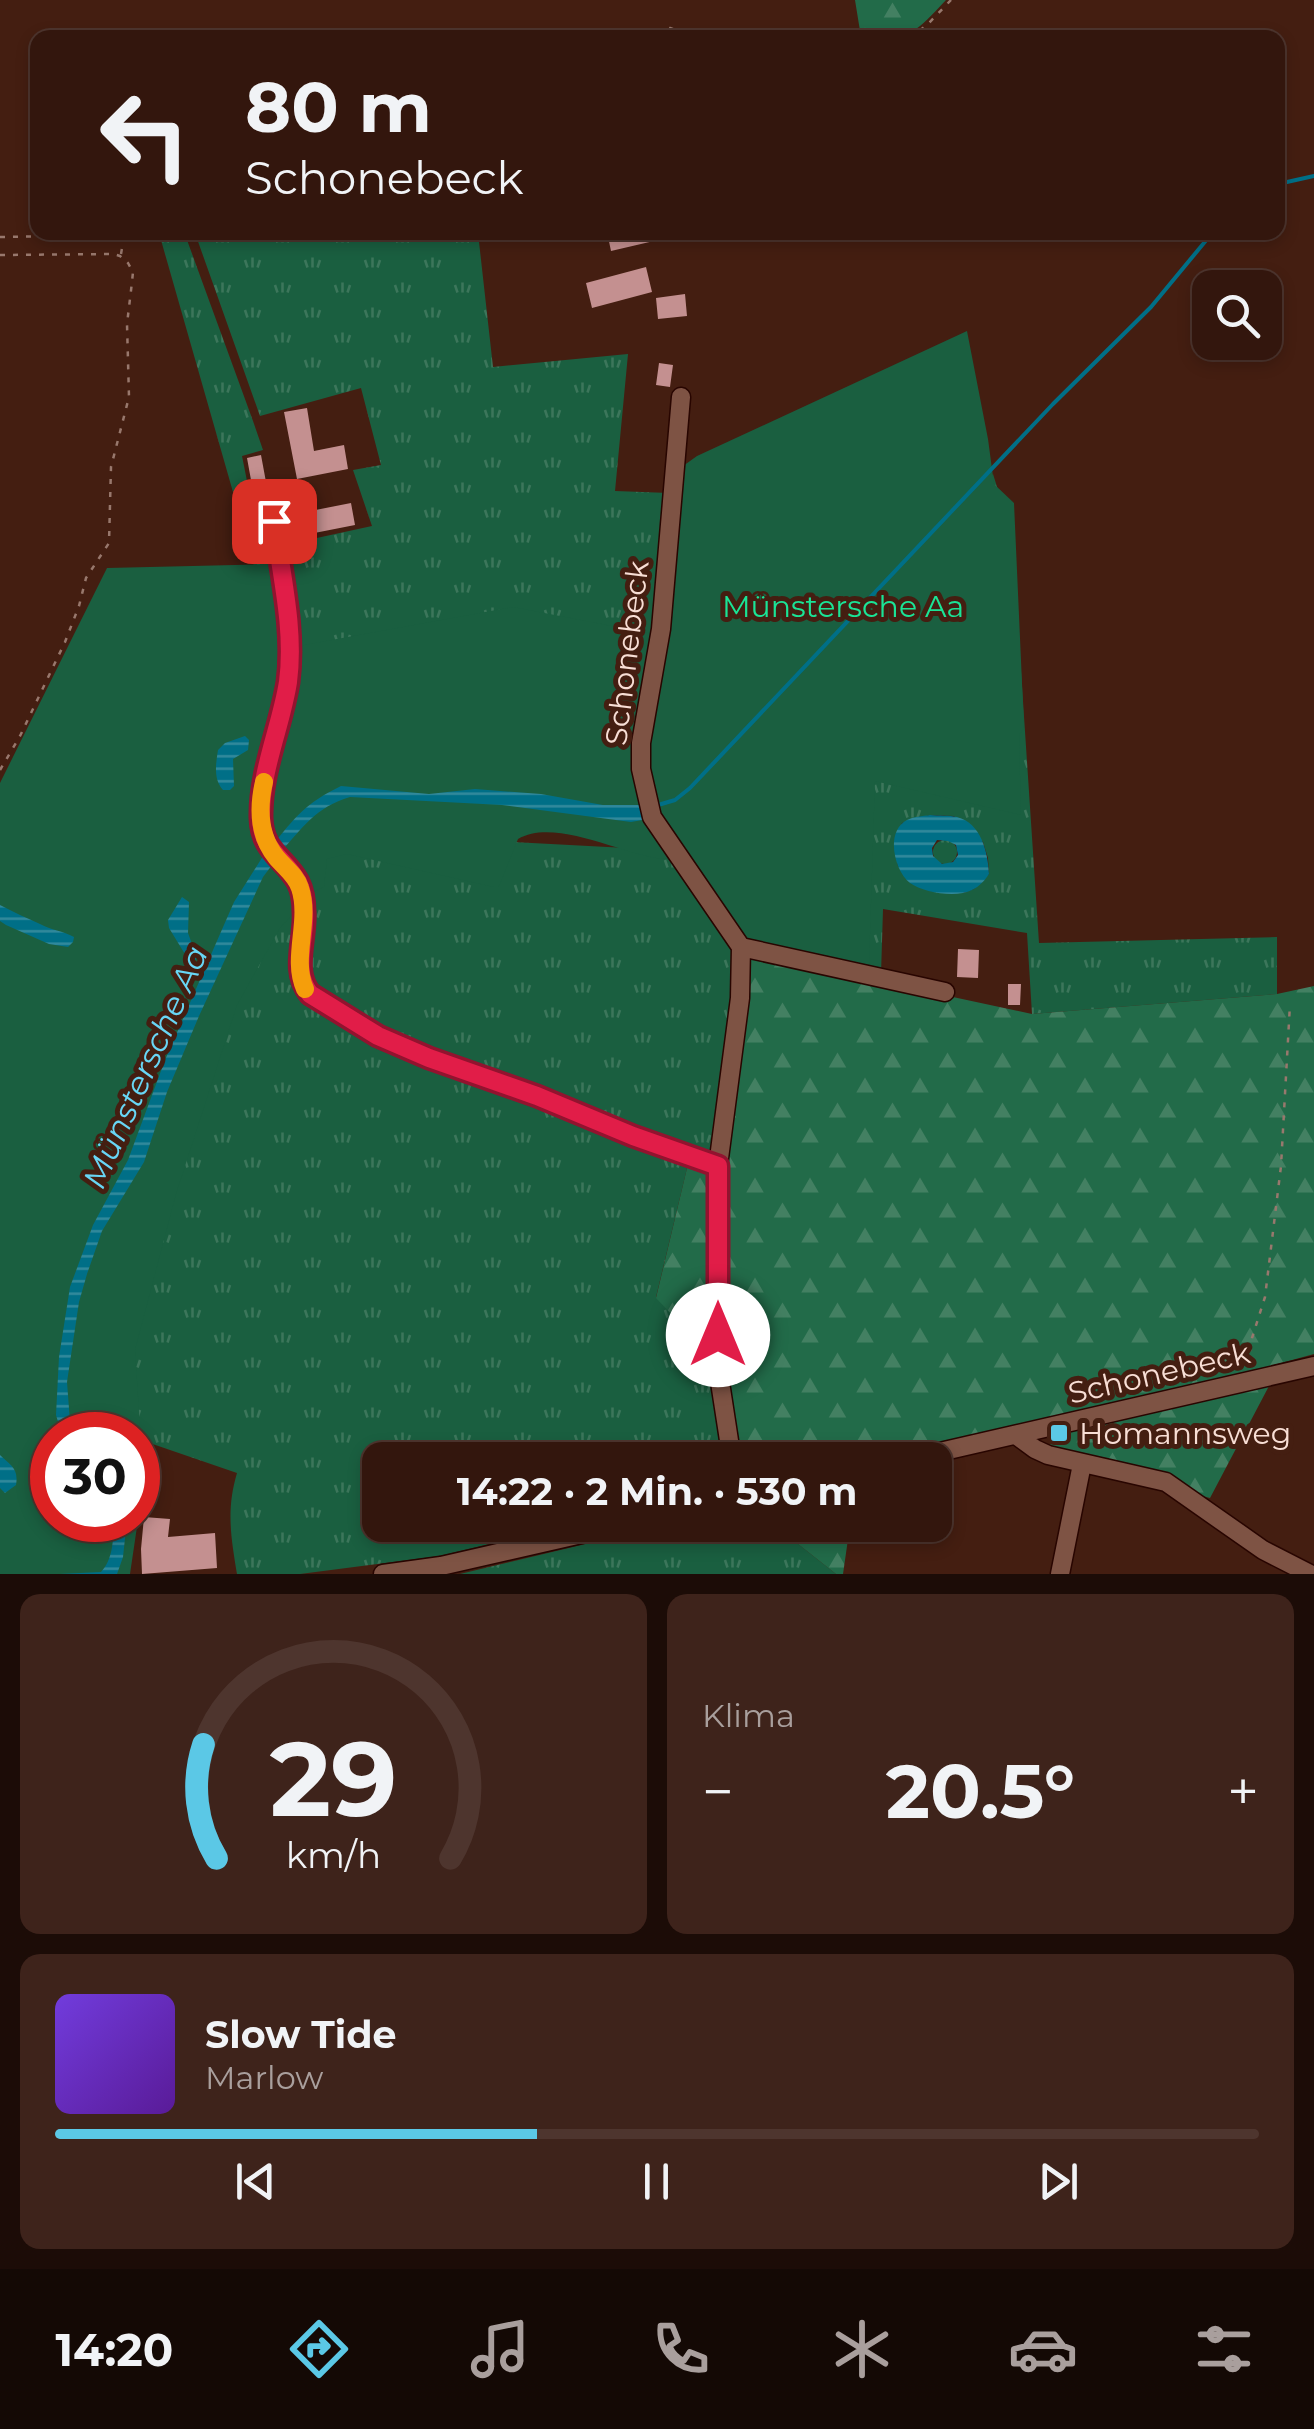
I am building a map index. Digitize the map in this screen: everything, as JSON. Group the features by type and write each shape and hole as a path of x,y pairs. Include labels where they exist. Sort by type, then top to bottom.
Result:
{"street":[{"name":"Schonebeck","path":"682,397 661,629 641,743 641,769 650,808 741,947"},
{"path":"274,521 290,642 288,683 262,790 262,833 275,856 300,885 304,914 299,970 303,986 378,1036 718,1166"},
{"path":"729,1442 718,1369 718,1166 740,998 741,947 944,992"},
{"name":"Schonebeck","path":"952,1449 1314,1366"},
{"path":"1016,1434 1048,1455 1166,1482 1263,1550 1310,1574"},
{"path":"1060,1574 1082,1464"},
{"path":"383,1574 441,1566 546,1542"}],"path":[{"path":"920,30 951,0"},
{"path":"0,237 30,237"},
{"path":"120,256 123,240"},
{"path":"0,255 120,256 132,272 127,324 130,397 109,479 109,543 86,578 80,606 65,642 0,770"},
{"path":"1252,1380 1248,1366 1265,1297 1281,1166 1290,1004"}],"green space":[{"path":"855,0 946,0 914,30 860,30"},
{"path":"161,240 187,240 263,450 242,456 254,516 269,514 277,577 257,576"},
{"path":"197,240 479,240 493,367 628,354 615,491 669,493 657,628 643,705 313,797 280,546 372,526 353,470 381,465 361,388 260,416"},
{"name":"Münstersche Aa","path":"967,331 994,484 1014,503 1024,728 1019,735 1021,815 875,781 869,965 745,938 718,893 688,856 664,859 570,835 534,833 518,839 498,887 347,854 327,859 324,887 313,892 280,928 237,1005 176,1194 135,1350 139,1412 30,1412 30,1542 135,1542 130,1574 0,1574 0,783 107,568 274,564 282,649 513,607 664,636 683,466 697,456"},
{"path":"993,474 1012,535 1039,943 1277,937 1277,994 1032,1014 1027,933 883,909 881,974 748,947 655,815","holes":["930,815 954,816 983,842 989,874 974,889 963,893 930,891 898,866 894,844 902,823"]},
{"path":"317,814 494,841 664,850 731,944 737,967 724,1052 715,1164 382,1030 312,993 304,970"},
{"path":"945,840 954,843 954,861 945,864 936,861 933,852 936,843"},
{"path":"295,888 307,999 688,1164 656,1297 726,1371 736,1442 362,1442 362,1542 497,1542 439,1556 300,1574 237,1574 231,1511 237,1473 160,1447 160,1412 129,1412 93,1302 171,1094"},
{"path":"744,952 1032,1014 1277,994 1314,986 1314,1354 952,1445 952,1442 736,1442 726,1371 656,1298 688,1164 723,1177"},
{"path":"1269,1386 1210,1498 1082,1464 1051,1448 1049,1433"},
{"path":"594,1542 796,1542 836,1574 460,1574"},
{"path":"796,1542 848,1542 843,1574 836,1574"}],"water":[{"path":"245,736 249,740 248,750 233,759 234,786 223,790 216,776 218,750"},
{"path":"341,786 429,794 475,789 541,794 603,805 642,805 648,819 631,822 502,805 350,797 319,812 280,853 272,846 302,812"},
{"path":"927,815 957,817 977,832 985,848 989,874 977,887 958,894 941,893 916,886 904,877 894,851 896,833 907,820","holes":["937,840 956,845 958,855 953,862 942,864 933,856 932,848"]},
{"path":"265,853 275,861 263,877 199,1016 167,1092 144,1162 102,1231 79,1302 67,1382 69,1412 56,1412 59,1357 70,1287 93,1225 128,1160 165,1060 234,902"},
{"path":"182,897 189,902 188,933 197,958 191,964 169,928 168,920"},
{"path":"0,905 74,937 73,942 68,947 49,944 6,925 0,921"},
{"path":"0,1455 16,1475 16,1485 5,1493 0,1488"},
{"path":"113,1542 125,1542 117,1574 60,1574 101,1572"}],"building":[{"path":"609,240 658,240 611,251"},
{"path":"646,267 652,292 592,308 586,283"},
{"path":"685,294 687,316 658,319 656,298"},
{"path":"659,363 673,365 670,387 656,385"},
{"path":"307,408 314,451 344,445 348,469 297,479 284,412"},
{"path":"261,455 271,509 257,513 247,458"},
{"path":"351,503 355,525 289,538 285,516"},
{"path":"958,949 979,950 978,978 957,977"},
{"path":"1008,984 1021,984 1020,1005 1008,1005"},
{"path":"160,1518 170,1519 168,1537 215,1533 217,1568 142,1574 142,1542 160,1542"}],"waterway":[{"name":"Münstersche Aa","path":"1285,182 1314,176"},
{"name":"Münstersche Aa","path":"658,805 675,800 690,788 1053,404 1151,307 1206,240"}],"slow traffic":[{"path":"264,782 262,833 275,856 300,885 304,914 299,970 305,989"}],"place":[{"name":"Homannsweg","path":"1059,1433"}],"route":[{"path":"274,521 290,642 288,683 262,790 262,833 275,856 300,885 304,914 299,970 303,986 378,1036 718,1166 718,1335"}]}
